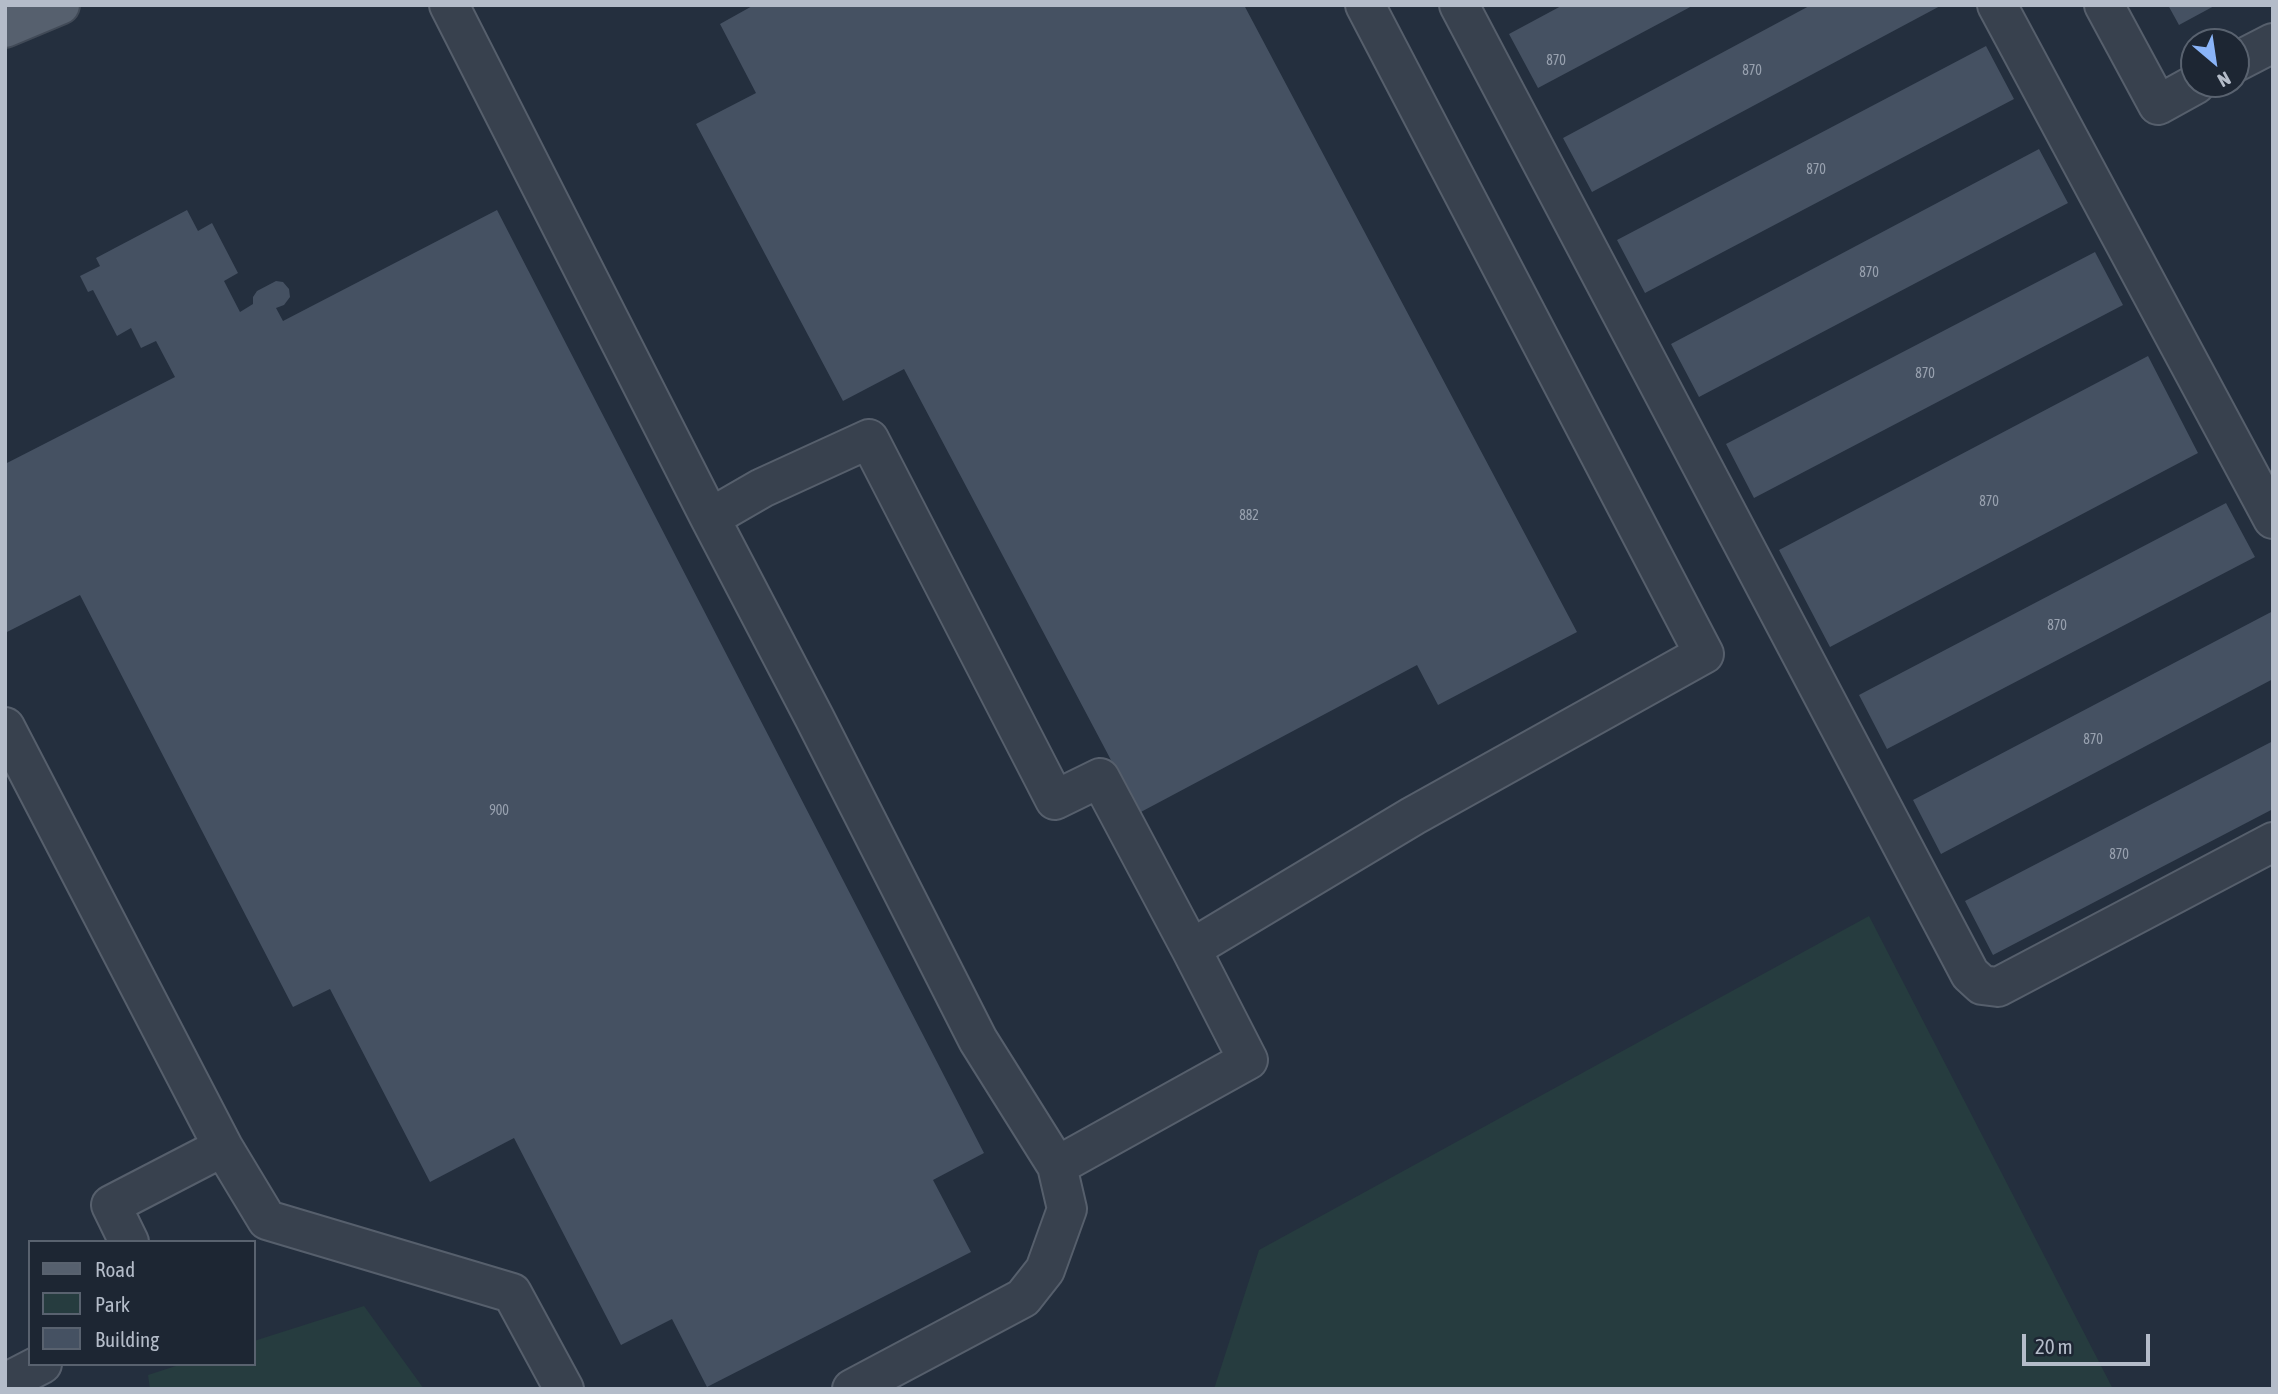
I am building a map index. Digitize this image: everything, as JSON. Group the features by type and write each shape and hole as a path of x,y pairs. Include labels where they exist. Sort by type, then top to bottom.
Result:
{"main road":[{"path":"5,28 60,5"}],"lane":[{"path":"449,5 978,1040 1057,1166 1067,1209 1045,1270 1023,1298 852,1389"},
{"path":"1191,949 1413,816 1704,654 1365,5"},
{"path":"1460,5 1970,974 1982,985 1998,987 2273,842"},
{"path":"1997,5 2273,519"},
{"path":"2104,5 2158,105 2180,93"},
{"path":"2250,55 2273,43"},
{"path":"710,518 762,488 869,439 1055,800 1100,778 1248,1060 1057,1166"},
{"path":"5,727 223,1147 267,1220 512,1293 564,1389"},
{"path":"128,1240 111,1205 223,1147"},
{"path":"5,1383 38,1366"}],"green space":[{"path":"1869,916 2113,1389 1214,1389 1259,1250"},
{"path":"364,1306 424,1389 150,1389 148,1375 176,1366 256,1366 256,1340"}],"building":[{"path":"754,5 1244,5 1577,632 1438,705 1417,665 1139,813 904,369 843,401 696,124 756,93 720,24"},
{"path":"1563,5 1694,5 1538,88 1509,34"},
{"path":"1811,5 1942,5 1592,192 1563,138"},
{"path":"2168,5 2216,5 2179,25"},
{"path":"1986,46 2014,99 1645,293 1617,240"},
{"path":"2039,149 2068,203 1699,397 1671,344"},
{"path":"187,210 198,231 212,223 238,273 224,281 240,312 253,304 257,291 276,281 283,282 289,289 290,297 284,305 276,308 283,321 497,210 984,1153 933,1180 971,1252 707,1387 672,1319 621,1345 514,1138 430,1182 330,989 293,1007 80,595 5,633 5,464 175,377 156,341 141,348 131,328 117,336 93,290 88,292 80,276 100,266 96,258"},
{"path":"2095,252 2123,305 1754,498 1726,444"},
{"path":"2148,356 2198,453 1830,647 1779,550"},
{"path":"2226,503 2255,557 1887,749 1859,695"},
{"path":"2273,611 2273,679 1941,854 1913,800"},
{"path":"2273,741 2273,809 1993,955 1965,901"}]}
